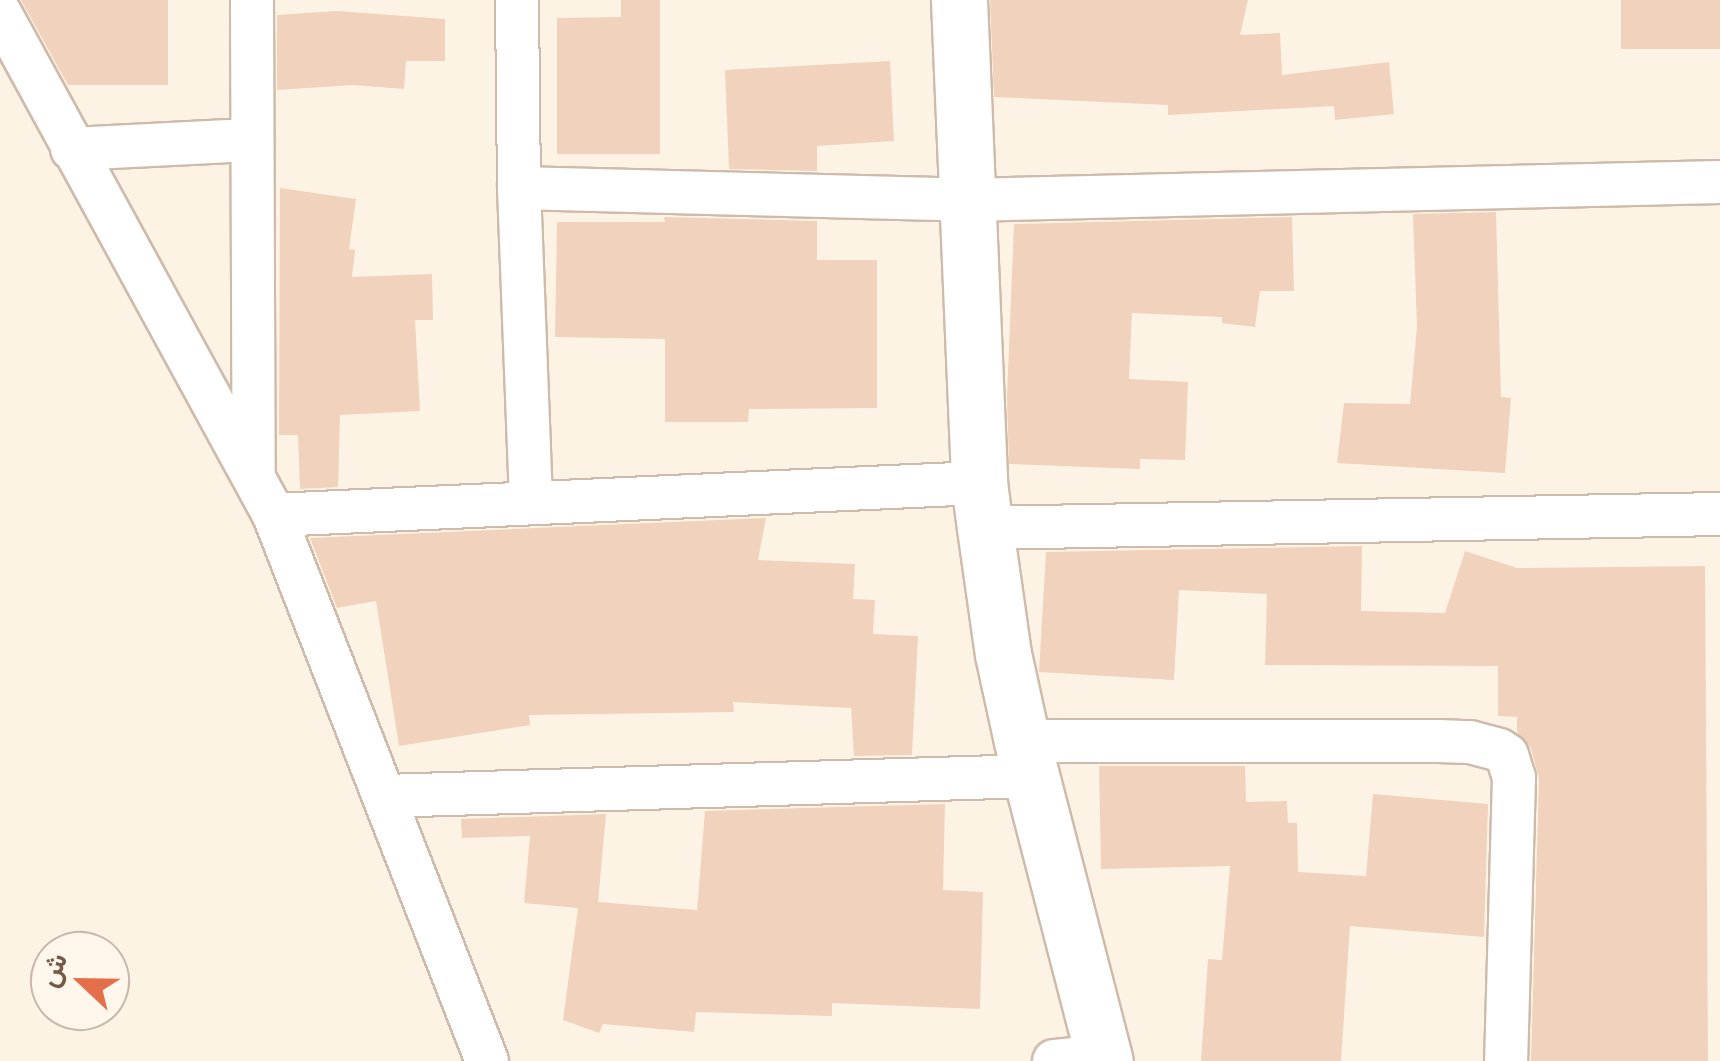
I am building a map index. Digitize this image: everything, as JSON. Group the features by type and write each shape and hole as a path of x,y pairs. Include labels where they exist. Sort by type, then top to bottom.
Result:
{"main road":[{"path":"960,0 982,506 1003,654 1088,1059"}],"street":[{"path":"252,0 254,476"},
{"path":"517,0 519,188 532,500"},
{"path":"0,14 274,515 492,1056"},
{"path":"72,149 252,140"},
{"path":"519,188 966,200 1720,182"},
{"path":"274,515 532,500 1720,514"},
{"path":"384,796 1026,758 1438,741 1480,743 1506,755 1514,778 1506,1061"}],"building":[{"path":"21,0 168,0 168,85 68,85"},
{"path":"621,0 660,0 660,154 557,154 557,18 621,17"},
{"path":"990,0 1248,0 1240,35 1280,33 1282,75 1389,62 1394,114 1335,120 1334,106 1168,115 1168,105 994,97"},
{"path":"1621,0 1720,0 1720,49 1621,49"},
{"path":"337,11 445,19 445,61 406,61 404,89 353,85 277,90 277,15"},
{"path":"890,61 894,141 817,146 817,171 729,169 725,70"},
{"path":"280,188 356,199 349,249 355,250 352,277 432,274 433,320 415,320 420,411 340,415 338,487 300,489 298,435 279,435"},
{"path":"1496,212 1501,397 1511,398 1505,473 1337,463 1344,403 1410,404 1417,327 1413,214"},
{"path":"664,217 817,221 817,260 877,260 877,408 749,409 748,422 665,422 665,339 555,337 557,222 665,222"},
{"path":"1292,217 1294,291 1260,291 1255,327 1222,323 1222,317 1132,313 1129,379 1188,382 1185,460 1140,459 1140,469 1009,464 1007,397 1014,224"},
{"path":"766,518 758,560 855,564 853,599 875,600 873,634 918,636 912,755 854,756 851,708 733,702 734,712 529,715 530,725 399,746 376,601 337,608 310,538"},
{"path":"1362,546 1361,611 1445,613 1465,551 1517,568 1705,566 1708,1061 1531,1061 1539,778 1531,748 1517,732 1517,717 1498,716 1498,666 1265,665 1267,594 1179,590 1174,680 1039,672 1046,552"},
{"path":"1099,766 1245,766 1246,802 1287,801 1288,823 1297,823 1298,872 1366,876 1373,794 1488,804 1484,937 1350,926 1341,1061 1201,1061 1208,959 1222,960 1230,866 1101,869"},
{"path":"945,804 943,890 983,892 980,1009 832,1003 832,1016 696,1012 694,1032 603,1024 599,1033 563,1020 578,908 524,903 530,836 462,838 461,819 606,814 598,902 697,910 705,811"}]}
